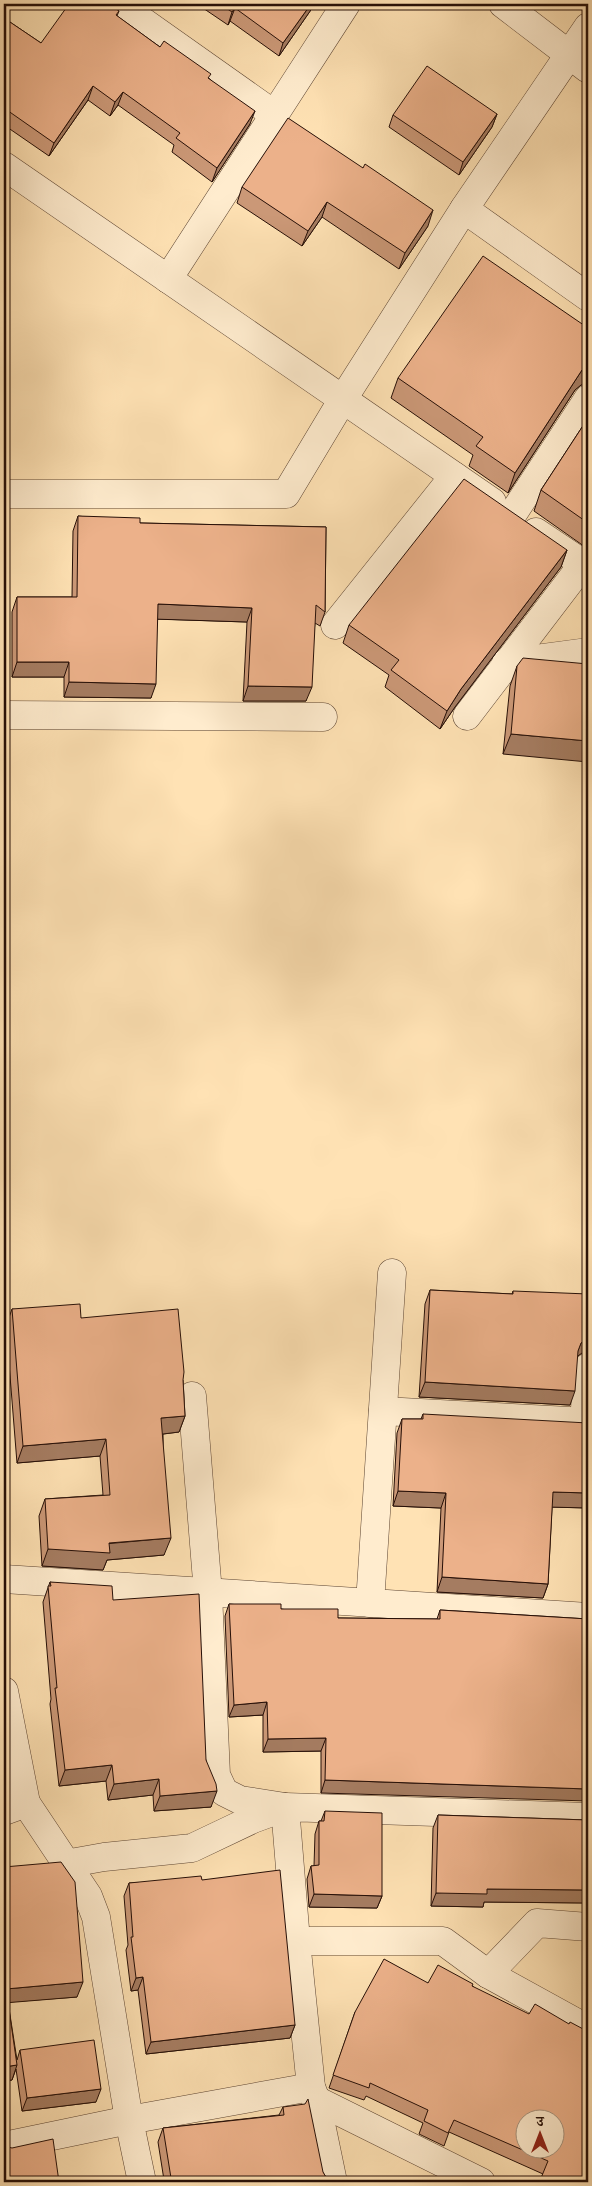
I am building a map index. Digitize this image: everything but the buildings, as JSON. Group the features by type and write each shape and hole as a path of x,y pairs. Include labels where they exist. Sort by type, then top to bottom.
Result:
{"street":[{"path":"118,4 275,115"},
{"path":"168,279 346,4"},
{"path":"503,4 579,63"},
{"path":"4,494 286,494 464,209 579,63 588,27"},
{"path":"4,166 586,566 506,663 468,716"},
{"path":"464,209 588,297"},
{"path":"512,515 588,399"},
{"path":"335,625 454,476"},
{"path":"506,663 588,652"},
{"path":"4,715 323,717"},
{"path":"370,1603 392,1273"},
{"path":"383,1411 586,1422 588,1367"},
{"path":"192,1396 208,1593 216,1775 224,1792 240,1800 285,1807 588,1817"},
{"path":"4,1579 588,1617"},
{"path":"4,1691 15,1807 66,1864 88,1896 96,1917 129,2120 142,2182"},
{"path":"66,1864 104,1857 192,1848 253,1819 285,1807"},
{"path":"285,1807 296,1941 314,2093 333,2182"},
{"path":"253,1819 289,1860"},
{"path":"488,1974 537,1923 588,1927"},
{"path":"296,1941 443,1941 488,1974 588,2029"},
{"path":"4,2146 129,2120 314,2093 481,2182"}]}
